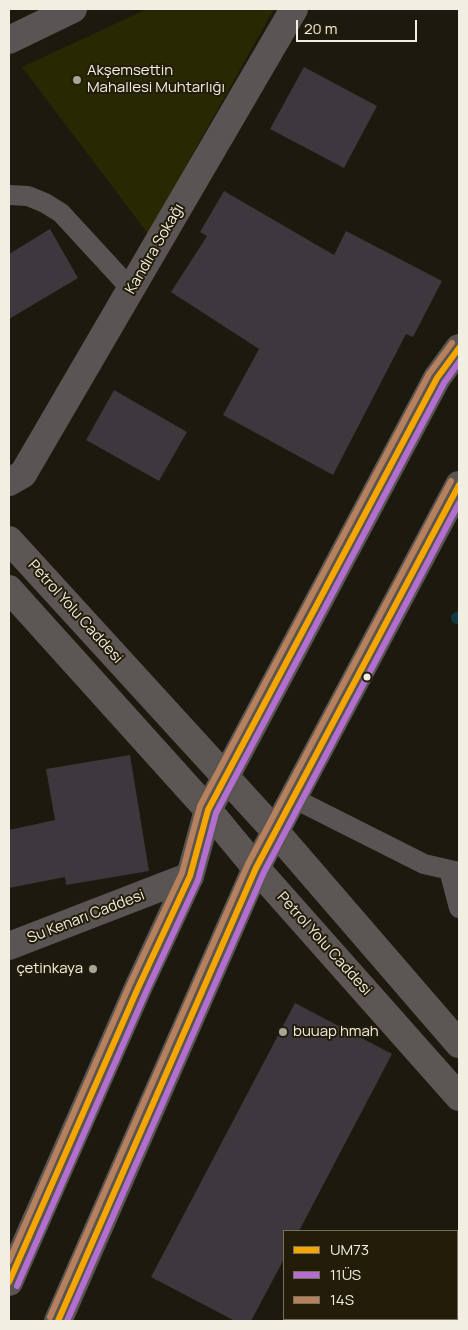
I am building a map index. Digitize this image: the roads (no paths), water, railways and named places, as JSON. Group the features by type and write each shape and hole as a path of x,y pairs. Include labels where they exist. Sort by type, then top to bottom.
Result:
{"main road":[{"path":"9,1282 138,988 190,876 208,810 437,378 459,348"},
{"path":"58,1321 256,868 293,798 452,515 459,485"},
{"name":"Petrol Yolu Caddesi","path":"9,540 275,831 459,1044"},
{"name":"Petrol Yolu Caddesi","path":"9,589 208,810 256,868 459,1097"}],"street":[{"path":"9,40 74,9"},
{"name":"Kandıra Sokağı","path":"9,482 23,474 294,9"},
{"name":"Su Kenarı Caddesi","path":"9,946 190,876"}],"lane":[{"path":"9,195 28,196 46,203 61,213 131,289"},
{"path":"293,798 424,864 454,871 459,908"}],"place":[{"name":"Akşemsettin Mahallesi Muhtarlığı","path":"77,80"},
{"name":"çetinkaya","path":"93,969"},
{"name":"buuap hmah","path":"283,1032"}]}
